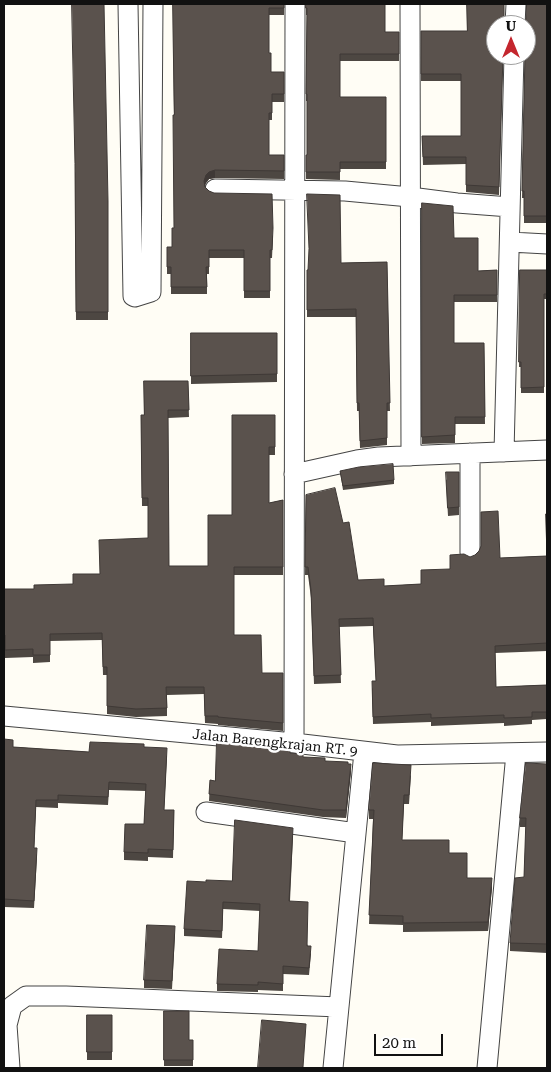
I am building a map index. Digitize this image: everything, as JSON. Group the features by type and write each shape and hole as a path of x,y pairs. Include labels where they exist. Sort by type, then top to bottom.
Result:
{"street":[{"path":"128,4 133,296 135,297 151,292 153,4"},
{"path":"294,743 295,4"},
{"path":"410,4 411,456"},
{"path":"129,52 153,52"},
{"path":"504,452 514,65"},
{"path":"215,189 345,191 510,207"},
{"path":"510,242 547,244"},
{"path":"294,474 379,457 547,450"},
{"path":"470,453 470,553"},
{"name":"Jalan Barengkrajan RT. 9","path":"4,716 294,743 397,755 547,752"},
{"path":"333,1068 364,752"},
{"path":"487,1068 516,753"},
{"path":"206,812 356,833"},
{"path":"10,1068 7,1025 12,1006 26,996 339,1007"}],"building":[{"path":"72,4 104,4 108,312 76,312"},
{"path":"173,4 284,4 284,8 269,8 271,72 284,72 284,94 272,94 272,113 269,113 269,155 284,155 284,171 215,170 206,175 204,181 205,187 214,193 272,194 273,228 272,250 270,250 270,291 244,291 244,250 209,250 209,267 206,267 207,287 171,287 171,267 167,267 167,247 172,247 172,228 174,228"},
{"path":"306,4 385,4 385,32 399,32 399,54 340,54 340,97 386,97 386,162 340,162 340,172 306,172"},
{"path":"467,4 504,4 504,15 486,15 486,65 503,65 499,187 466,185 466,157 423,157 422,136 461,136 461,74 421,74 421,31 467,31"},
{"path":"527,4 547,4 547,216 524,216 524,191 522,191 525,65 536,65 536,15 526,15"},
{"path":"307,194 340,195 341,263 387,262 390,403 387,403 387,438 360,441 359,403 357,403 356,309 307,310 309,249"},
{"path":"422,203 453,206 454,238 478,238 478,271 497,270 497,295 454,295 454,343 484,343 485,417 455,417 455,435 422,437"},
{"path":"520,270 547,270 547,294 544,294 544,387 521,388 521,362 519,362"},
{"path":"191,333 277,333 277,374 191,376"},
{"path":"144,381 188,381 189,410 168,410 169,566 208,566 208,515 232,515 232,415 275,415 275,447 269,447 269,503 283,500 283,567 234,567 234,635 261,635 262,673 283,673 283,723 205,716 204,687 166,687 167,708 136,709 107,706 107,667 103,667 102,633 50,634 50,655 33,655 33,649 5,650 4,589 34,589 34,585 73,584 73,574 100,574 99,540 148,538 148,498 142,498 141,415 144,415"},
{"path":"393,464 394,480 343,486 340,471"},
{"path":"446,472 459,472 459,507 448,508"},
{"path":"335,488 343,523 349,522 358,580 384,579 384,586 421,584 421,570 450,569 450,555 464,554 470,557 479,551 481,546 481,512 498,511 500,558 547,556 547,643 495,646 496,687 547,685 547,712 532,712 532,717 504,718 504,715 431,718 431,714 373,717 372,681 376,681 373,618 339,619 341,675 314,676 311,590 308,567 305,567 306,495"},
{"path":"546,514 547,514 547,553"},
{"path":"4,739 13,740 13,747 89,752 90,742 144,744 144,747 167,748 164,810 174,810 173,850 148,849 148,853 124,852 125,824 144,824 146,784 109,782 108,797 58,795 58,800 36,800 34,848 37,848 34,901 4,899"},
{"path":"217,740 290,747 290,753 303,754 303,757 325,758 325,761 348,762 348,764 351,764 346,810 323,810 209,794 210,780 215,781"},
{"path":"373,763 411,765 409,795 404,795 402,840 449,840 449,853 467,853 467,878 492,878 488,922 403,923 403,916 369,915 374,810 369,810"},
{"path":"526,763 547,764 547,944 510,943 515,878 524,877 526,818 520,818"},
{"path":"235,820 293,828 289,901 308,902 307,946 311,946 309,968 283,966 283,984 258,982 258,985 217,984 219,949 258,951 260,904 223,902 222,931 184,929 187,881 232,881"},
{"path":"147,925 175,926 172,981 144,980"},
{"path":"164,1011 189,1011 189,1040 193,1040 193,1060 164,1060"},
{"path":"87,1015 112,1015 112,1052 87,1052"},
{"path":"262,1020 306,1024 302,1068 258,1068"}]}
